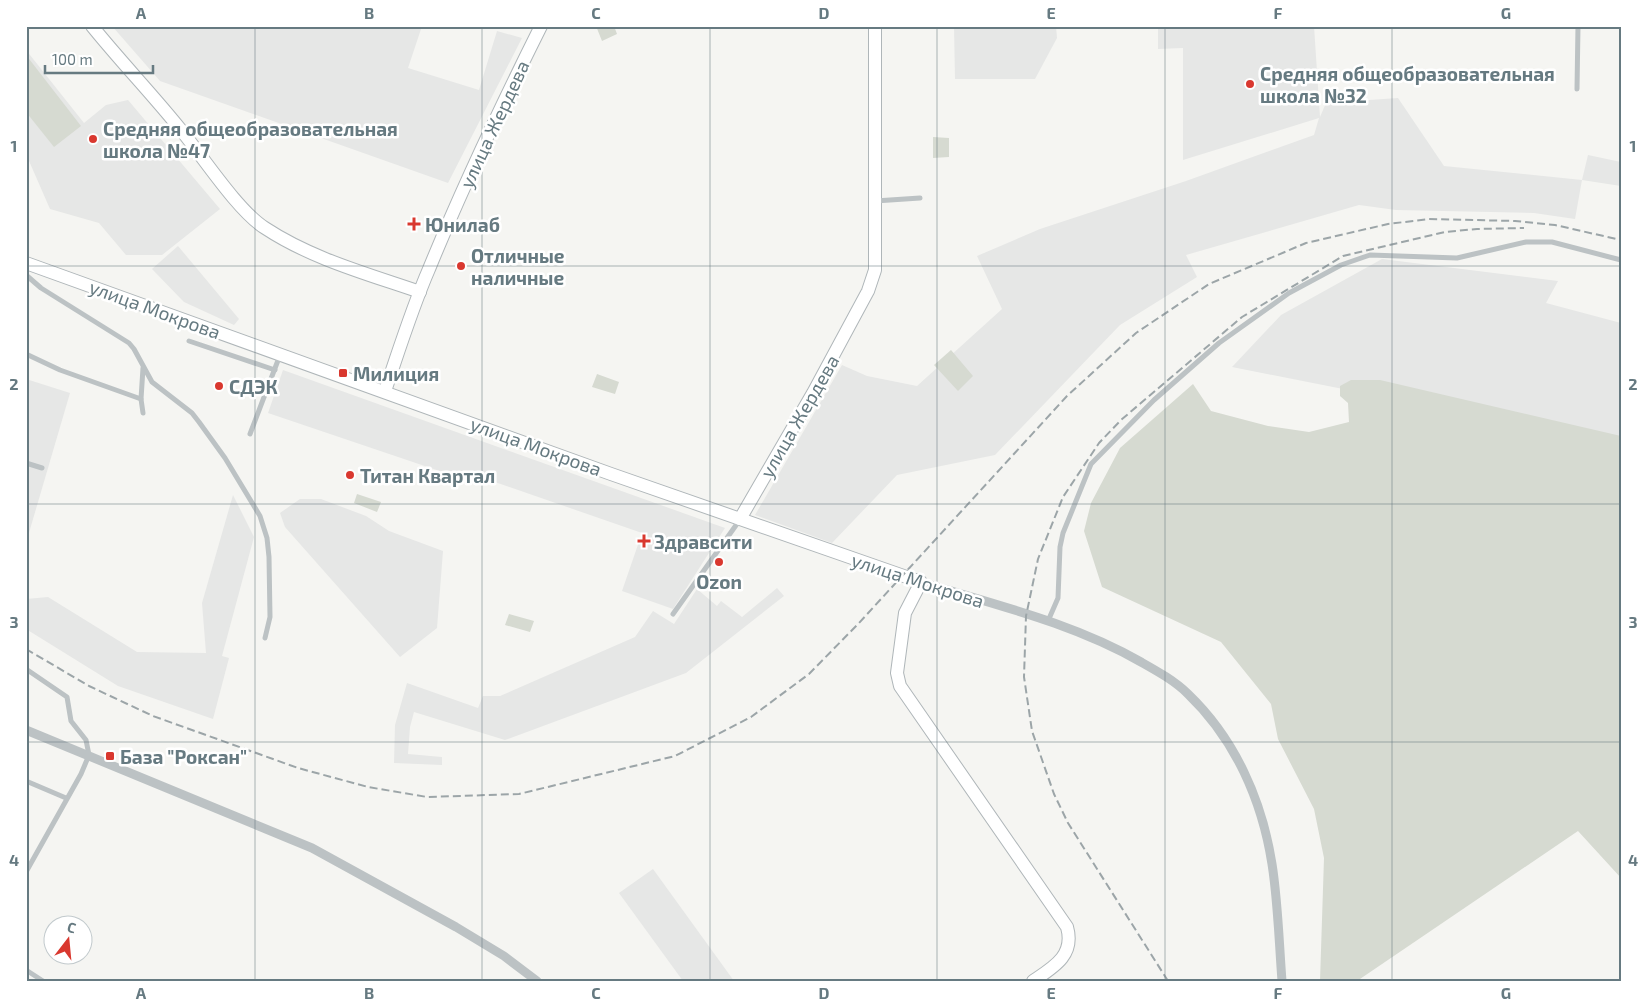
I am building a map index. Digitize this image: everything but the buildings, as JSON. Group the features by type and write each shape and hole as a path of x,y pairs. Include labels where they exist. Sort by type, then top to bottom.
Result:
{"main road":[{"path":"92,26 181,129 238,202 264,228 331,261 420,292"},
{"name":"улица Жердева","path":"386,391 420,292 490,127 541,26"},
{"name":"улица Жердева","path":"740,519 813,393 868,291 875,270 875,26"},
{"name":"улица Мокрова","path":"26,263 921,582"},
{"path":"921,582 905,613 897,674 900,686 1067,927 1070,944 1066,954 1059,964 1033,981"}],"street":[{"path":"1577,89 1578,26"},
{"path":"875,201 920,198"},
{"path":"1048,621 1058,598 1060,547 1063,533 1091,464 1147,406 1204,355 1235,330 1289,293 1341,265 1370,255 1457,258 1526,242 1552,242 1621,260"},
{"path":"26,275 41,288 121,337 134,349 143,368 157,387 182,405 199,422 225,458 260,516 267,538 270,618 265,638"},
{"path":"189,341 275,370"},
{"path":"26,354 60,370 141,399"},
{"path":"250,434 280,354"},
{"path":"143,368 141,399 143,413"},
{"path":"26,463 42,468"},
{"name":"улица Жердева","path":"674,614 740,519"},
{"name":"улица Мокрова","path":"921,582 1048,621 1100,640 1161,674 1187,692 1210,717 1242,763 1258,806 1272,863 1282,981"},
{"path":"26,669 67,697 71,721 86,740 89,755 81,774 26,872"},
{"path":"26,730 312,848 456,927 504,956 537,981"},
{"path":"26,781 66,798"},
{"path":"26,970 43,981"}],"shaded area":[{"path":"112,26 422,26 408,68 479,90 497,31 522,38 448,183 160,81"},
{"path":"596,26 614,26 617,34 602,41"},
{"path":"954,26 1056,26 1057,38 1035,79 955,79"},
{"path":"1158,26 1314,26 1320,117 1326,103 1398,98 1444,166 1582,180 1575,219 1534,213 1396,210 1359,205 1186,255 1197,277 1120,325 995,455 897,475 832,543 755,515 842,365 867,376 917,386 1002,309 977,256 1040,229 1186,181 1314,135 1319,118 1183,160 1183,48 1158,49"},
{"name":"Средняя общеобразовательная школа №47","path":"26,50 84,123 106,105 128,100 220,209 162,255 126,255 99,223 50,209 26,154"},
{"path":"26,55 81,126 54,147 26,112"},
{"path":"933,137 949,138 949,157 933,158"},
{"path":"1588,155 1621,162 1621,186 1582,180"},
{"path":"178,246 239,319 234,325 184,302 152,269"},
{"path":"1382,259 1558,281 1546,303 1621,323 1621,444 1232,367 1281,315"},
{"path":"951,350 973,376 958,391 934,365"},
{"path":"283,370 725,528 673,609 622,591 642,533 472,474 469,481 268,413"},
{"path":"597,374 619,382 615,394 592,387"},
{"path":"26,379 70,393 26,543"},
{"path":"1351,380 1380,380 1621,436 1621,878 1578,831 1357,981 1320,981 1324,858 1314,809 1278,739 1271,704 1221,642 1102,587 1084,531 1091,503 1120,448 1193,384 1211,411 1268,426 1309,432 1349,422 1348,403 1340,396 1340,386"},
{"path":"357,494 381,502 377,512 354,503"},
{"path":"233,495 254,537 222,656 229,658 213,719 118,686 26,629 26,599 48,597 137,652 206,653 202,603"},
{"path":"300,499 321,499 366,516 389,531 443,551 437,628 400,657 285,527 280,513"},
{"path":"777,588 784,596 686,673 505,740 414,712 410,727 408,754 442,757 442,765 394,763 395,725 407,683 478,708 483,696 500,696 635,637 653,611 674,624 697,589 717,606 721,601 742,617"},
{"path":"509,614 534,621 530,632 505,625"},
{"path":"653,869 734,981 683,981 619,893"}],"railway":[{"path":"26,649 89,686 153,716 298,768 368,787 427,797 519,794 675,756 751,717 809,674 859,623 1067,396 1136,333 1209,284 1306,243 1388,224 1429,219 1515,221 1555,225 1621,240"},
{"path":"1168,981 1068,823 1054,794 1032,731 1024,677 1026,616 1038,559 1063,497 1099,443 1121,420 1242,317 1343,256 1445,232 1524,228"}],"place":[{"name":"Средняя общеобразовательная школа №32","path":"1250,84"},
{"name":"Средняя общеобразовательная школа №47","path":"93,139"},
{"name":"Юнилаб","path":"414,224"},
{"name":"Отличные наличные","path":"461,266"},
{"name":"Милиция","path":"343,373"},
{"name":"СДЭК","path":"219,386"},
{"name":"Титан Квартал","path":"350,475"},
{"name":"Здравсити","path":"644,541"},
{"name":"Ozon","path":"719,562"},
{"name":"База \"Роксан\"","path":"110,756"}]}
